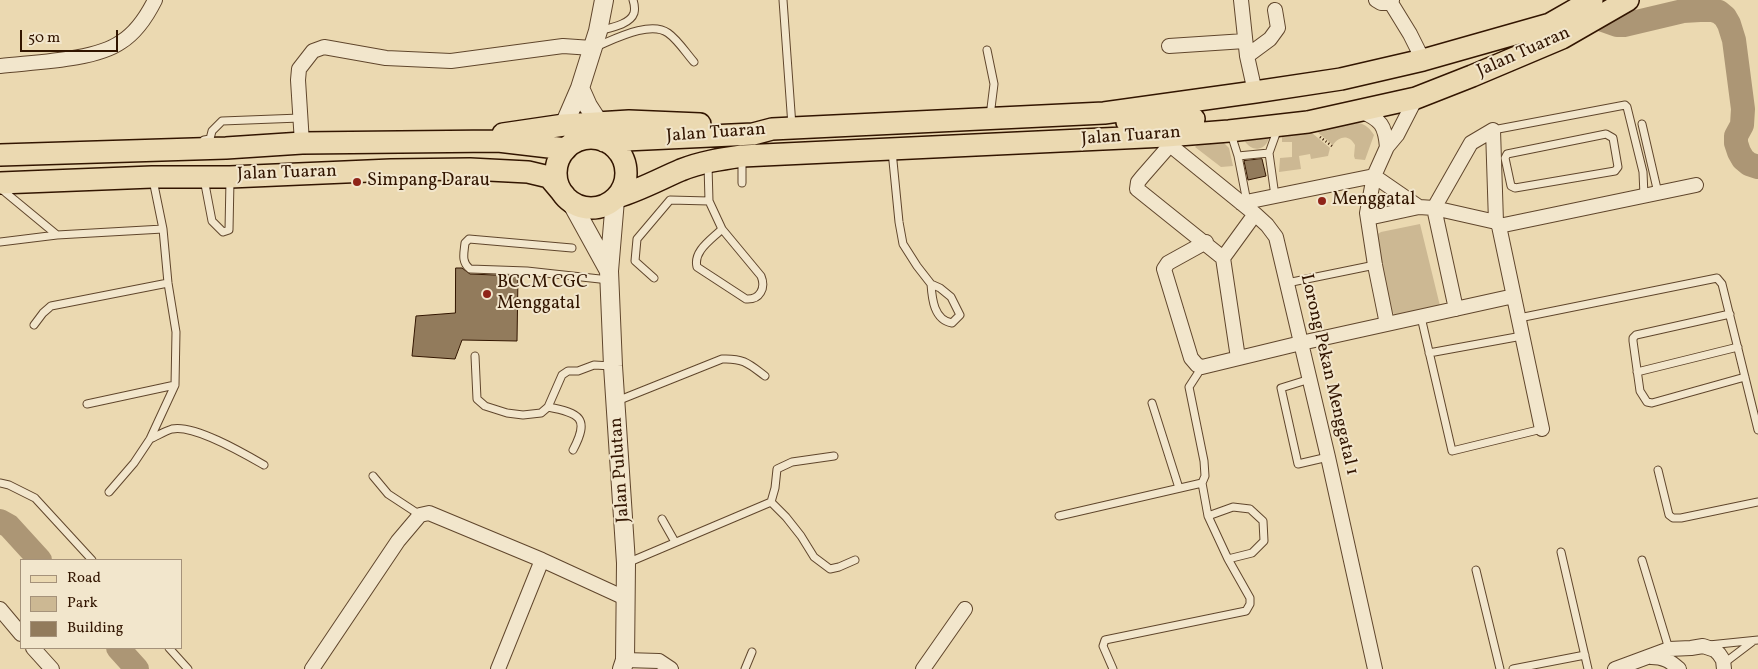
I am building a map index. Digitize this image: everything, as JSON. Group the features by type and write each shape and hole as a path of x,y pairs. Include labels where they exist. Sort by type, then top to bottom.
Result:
{"main road":[{"name":"Jalan Tuaran","path":"601,132 753,134 782,129 1104,113 1341,79 1556,31 1592,0"},
{"name":"Jalan Tuaran","path":"616,198 642,189 682,169 707,162 742,156 1057,142 1168,140 1279,126 1361,111 1416,98 1556,31 1628,0"},
{"path":"1104,113 1125,122 1230,116 1319,106 1361,111"},
{"path":"782,129 806,138 1069,125 1074,129 1075,132 1072,137 1057,142"},
{"path":"474,141 498,134 564,126 601,132 618,150 626,166 625,182 616,198 608,204 593,208 578,206 568,199 558,185 556,172 559,160 566,149 573,143 585,138 592,138 601,132"},
{"name":"Jalan Tuaran","path":"0,156 226,148 299,137 498,141 566,149"},
{"name":"Jalan Tuaran","path":"0,183 470,169 528,172 549,177 568,199"}],"street":[{"path":"0,66 84,56 112,48 143,21 155,0"},
{"path":"564,126 580,88 598,31 604,0"},
{"path":"1241,0 1247,56 1255,92"},
{"path":"1376,0 1381,3 1391,1 1423,60"},
{"path":"1247,56 1270,39 1278,28 1275,10"},
{"path":"1169,46 1245,41"},
{"path":"299,137 299,69 313,51 324,47 386,58 451,61 554,47 592,48"},
{"path":"580,88 601,132"},
{"path":"1388,324 1375,265 1367,213 1374,176 1387,147 1397,136 1416,98"},
{"path":"1361,111 1376,117 1386,132 1387,147"},
{"path":"1456,309 1434,208 1471,143 1493,130 1502,172 1498,224 1542,429"},
{"path":"1168,140 1138,182 1137,189 1206,242 1223,258"},
{"name":"Lorong Pekan Menggatal 1","path":"1168,140 1248,206 1276,237 1376,669"},
{"path":"1238,358 1223,258 1248,206 1276,196 1374,176 1419,207"},
{"path":"1368,218 1419,207 1434,208 1498,224 1696,185"},
{"name":"Jalan Pulutan","path":"616,198 609,276 626,563 623,665"},
{"name":"Jalan Pulutan","path":"568,199 609,276"},
{"path":"1206,242 1168,263 1164,269 1191,358 1197,365 1202,367 1514,296"},
{"path":"312,669 398,541 420,515 429,513 542,560 625,598"},
{"path":"498,669 542,560"},
{"path":"923,669 965,610"},
{"path":"2,617 20,633"},
{"path":"1650,657 1663,657 1679,669 1682,657 1697,647"},
{"path":"1615,669 1669,649 1697,647 1715,650 1719,654 1723,666"},
{"path":"34,649 52,669"},
{"path":"623,665 657,665 671,669"}],"lane":[{"path":"598,31 618,26 629,20 634,12 633,0"},
{"path":"782,129 783,0"},
{"path":"592,48 631,33 648,28 658,28 668,33 694,62"},
{"path":"987,50 994,84 990,119"},
{"path":"1493,130 1625,105 1628,107 1643,172 1644,196"},
{"path":"210,139 212,132 222,121 300,118"},
{"path":"1642,124 1658,193"},
{"path":"1276,196 1269,153 1279,126"},
{"path":"1229,131 1234,138 1248,206"},
{"path":"1606,134 1613,138 1618,168 1615,171 1515,188 1511,186 1502,172 1507,154 1606,134"},
{"path":"168,149 193,141 220,138"},
{"path":"892,149 898,215 903,244 930,284 933,304 936,310 946,322 952,323 960,315 951,297 940,288 930,284"},
{"path":"1238,156 1269,153"},
{"path":"742,156 742,183"},
{"path":"707,162 709,201 722,229 761,276 764,287 754,298 746,299 697,267 696,259 699,252 722,229"},
{"path":"204,177 212,221 223,232 229,230 230,176"},
{"path":"109,492 134,463 150,439 175,385 176,332 168,283 163,229 152,177"},
{"path":"0,188 57,235"},
{"path":"654,278 635,261 636,239 670,200 709,201"},
{"path":"0,242 57,235 163,229"},
{"path":"572,248 469,239 465,243 464,260 466,266 470,269 609,276"},
{"path":"1287,283 1375,265"},
{"path":"1519,318 1602,303 1717,278 1722,284 1758,430"},
{"path":"34,325 51,306 168,283"},
{"path":"1730,314 1636,335 1633,341 1640,391 1643,398 1647,402 1652,403 1745,377"},
{"path":"1421,317 1452,451 1542,429"},
{"path":"1429,353 1522,336"},
{"path":"1636,372 1738,347"},
{"path":"475,356 477,399 485,406 507,413 523,415 541,413 548,407 562,375 568,371 594,365 613,366"},
{"path":"616,401 722,358 736,358 765,376"},
{"path":"1113,669 1104,646 1105,640 1246,611 1250,604 1250,598 1228,559 1208,516 1202,483 1205,476 1204,461 1189,387 1202,367"},
{"path":"1310,379 1281,388 1298,464 1328,457"},
{"path":"87,404 175,385"},
{"path":"1152,403 1179,488"},
{"path":"548,407 573,413 579,419 582,426 581,435 573,450"},
{"path":"150,439 174,429 195,432 239,450 264,465"},
{"path":"771,502 777,469 792,462 834,456"},
{"path":"1658,470 1669,515 1673,518 1758,502"},
{"path":"374,476 388,494 420,515"},
{"path":"0,483 9,485 35,498 91,559"},
{"path":"1059,516 1202,483"},
{"path":"626,563 771,502"},
{"path":"771,502 801,536 814,557 830,569 856,560"},
{"path":"1208,516 1233,507 1250,510 1263,521 1264,540 1252,553 1228,559"},
{"path":"662,520 675,542"},
{"path":"1561,552 1588,669"},
{"path":"1642,560 1669,649"},
{"path":"1476,570 1500,669"},
{"path":"1697,647 1756,640"},
{"path":"1723,666 1756,640"},
{"path":"170,649 188,669"},
{"path":"745,669 752,652"},
{"path":"1513,669 1585,655"}],"green space":[{"path":"1358,123 1368,127 1374,135 1365,160 1355,159 1355,145 1350,139 1341,138 1333,145 1316,131"},
{"path":"1312,133 1330,148 1328,156 1311,159 1310,154 1299,156 1301,169 1279,172 1280,158 1292,157 1292,142 1282,142 1282,137"},
{"path":"1269,138 1264,146 1258,149 1250,147 1244,140"},
{"path":"1223,142 1229,148 1233,166 1221,167 1195,147 1198,144"},
{"path":"1420,224 1441,310 1395,316 1392,311 1375,238 1381,232"}],"building":[{"path":"1262,159 1266,176 1248,180 1244,161"},
{"name":"BCCM CGC Menggatal","path":"456,268 462,268 470,274 518,276 517,341 462,340 455,359 412,356 416,316 455,313"}],"waterway":[{"path":"1591,0 1600,19 1617,25 1683,11 1713,10 1725,17 1734,40 1743,109 1742,125 1736,136 1736,143 1743,159 1749,164 1758,167"},
{"path":"0,521 9,526 39,559"},
{"path":"119,649 137,669"}],"place":[{"name":"Simpang Darau","path":"357,182"},
{"name":"Menggatal","path":"1322,201"},
{"name":"BCCM CGC Menggatal","path":"487,294"}]}
